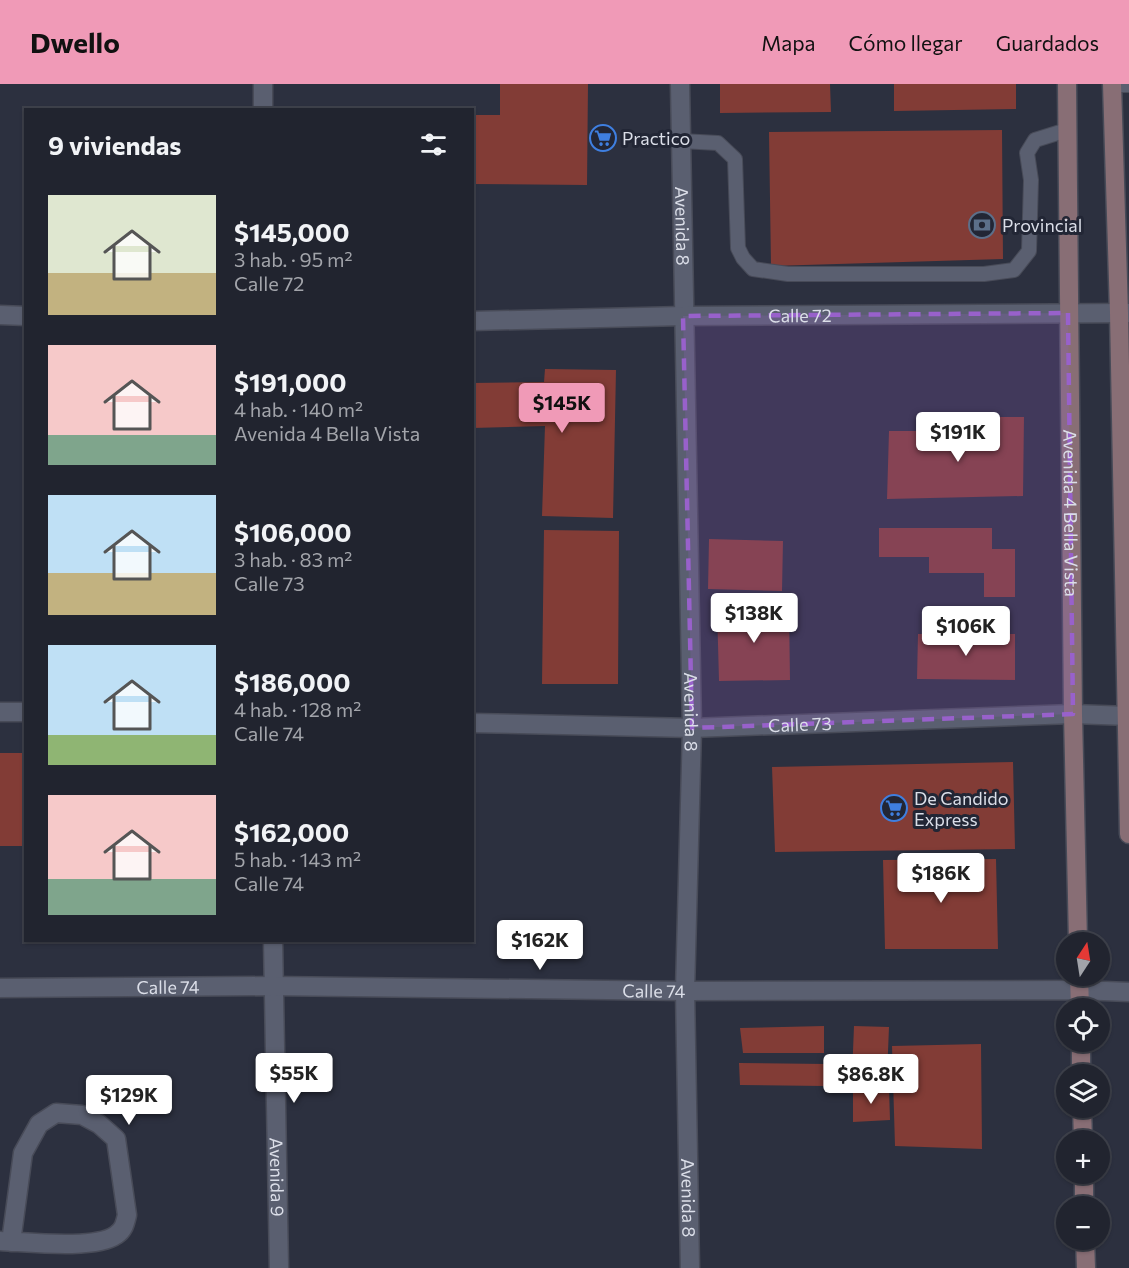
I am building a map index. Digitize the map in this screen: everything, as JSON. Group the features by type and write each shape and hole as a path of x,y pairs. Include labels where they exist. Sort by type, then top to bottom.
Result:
{"street":[{"path":"262,84 263,108"},
{"name":"Avenida 8","path":"680,84 692,728 685,991 690,1268"},
{"name":"Avenida 4 Bella Vista","path":"1066,84 1078,932"},
{"path":"1117,85 1124,313 1129,834"},
{"name":"Calle 72","path":"474,321 683,316 1124,313"},
{"path":"0,315 24,316"},
{"path":"0,712 24,712"},
{"name":"Calle 73","path":"474,723 692,728 1073,714 1128,716"},
{"name":"Avenida 9","path":"273,942 279,1268"},
{"name":"Calle 74","path":"0,988 273,986 685,991 1129,992"},
{"path":"56,1113 82,1115 99,1124 116,1138 127,1215 124,1227 117,1234 91,1243 6,1242 23,1153 39,1124 56,1113"},
{"path":"1085,1250 1086,1268"}],"lane":[{"path":"681,141 718,143 735,159 738,248 753,269 788,274 984,274 1014,270 1029,251 1031,180 1027,153 1035,140 1067,130"}],"highlighted area":[{"path":"1068,313 1073,714 692,728 683,316"}],"building":[{"path":"500,84 588,84 587,185 474,184 474,115 500,115"},
{"path":"720,84 830,84 831,112 720,113"},
{"path":"894,84 1016,84 1016,109 894,111"},
{"path":"1002,130 1003,259 771,266 769,132"},
{"path":"545,369 616,370 613,518 542,516 545,426 474,428 474,383 544,382"},
{"path":"995,417 1024,417 1023,496 887,499 889,431 994,431"},
{"path":"879,528 992,528 992,549 1015,549 1015,597 984,597 984,573 929,573 929,557 879,557"},
{"path":"544,530 619,531 618,684 542,684"},
{"path":"709,539 783,541 782,591 708,589"},
{"path":"789,607 790,680 719,681 717,608"},
{"path":"918,634 1015,634 1015,680 917,679"},
{"path":"0,753 24,753 24,846 0,846"},
{"name":"De Candido Express","path":"1013,762 1015,849 775,852 772,767"},
{"path":"996,859 998,949 885,949 883,860"},
{"path":"824,1026 824,1053 743,1053 740,1028"},
{"path":"854,1026 889,1027 887,1076 852,1076"},
{"path":"981,1044 982,1149 895,1146 892,1046"},
{"path":"739,1063 826,1064 825,1086 740,1085"},
{"path":"889,1088 890,1120 853,1122 853,1089"}],"place":[{"name":"Practico","path":"603,138"},
{"name":"Provincial","path":"982,225"},
{"name":"De Candido Express","path":"894,808"}]}
